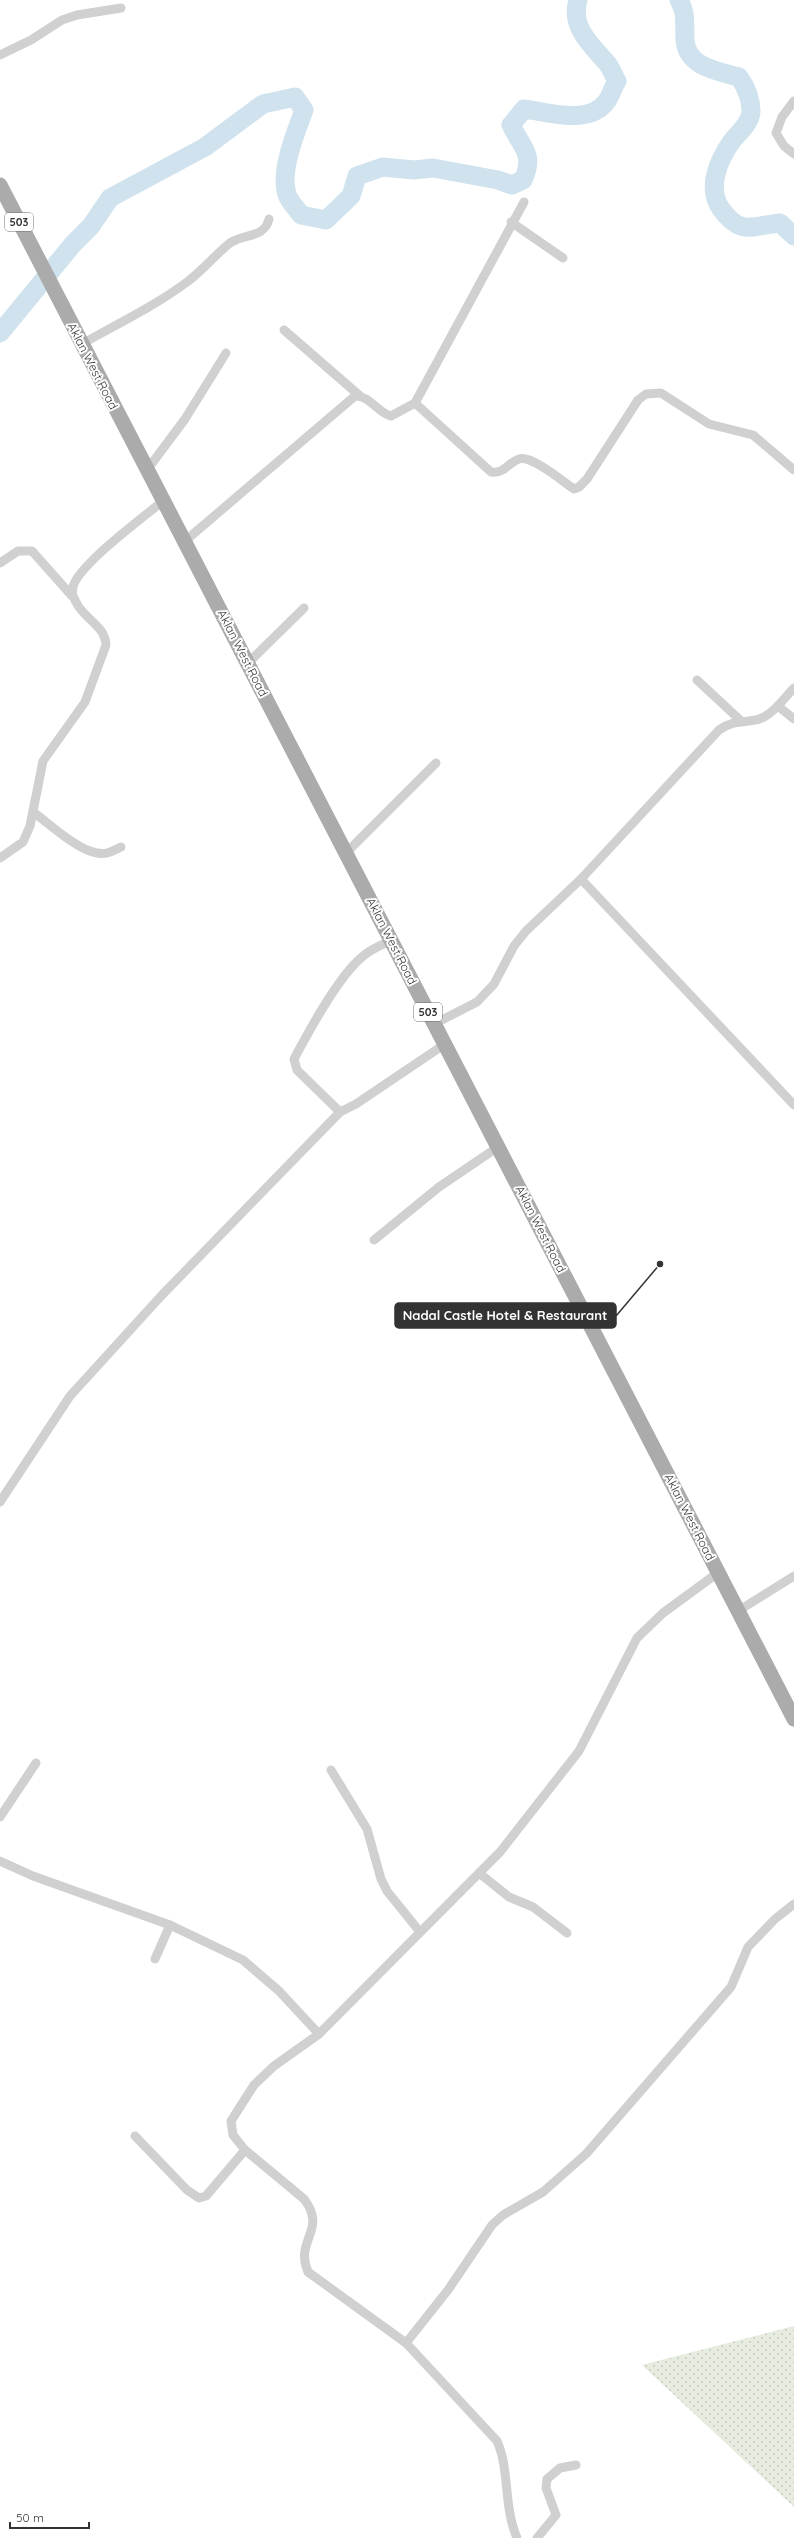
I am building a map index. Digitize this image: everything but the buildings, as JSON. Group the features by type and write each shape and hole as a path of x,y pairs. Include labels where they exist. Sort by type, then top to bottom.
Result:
{"main road":[{"name":"Aklan West Road","path":"0,185 794,1719"}],"street":[{"path":"0,55 31,40 62,20 77,15 121,8"},
{"path":"794,101 782,117 776,134 784,146 794,154"},
{"path":"284,330 382,414 391,416 415,403 511,222 524,202"},
{"path":"82,344 160,300 188,282 232,242 260,233 267,227 269,219"},
{"path":"511,222 563,258"},
{"path":"147,470 185,419 226,353"},
{"path":"415,403 491,472 501,472 518,460 525,459 535,463 574,489 579,487 587,479 638,400 646,394 661,393 709,424 753,435 794,470"},
{"path":"185,541 335,411 355,396 360,396"},
{"path":"72,596 73,586 81,574 108,546 163,502"},
{"path":"0,563 18,551 32,551 72,596 79,608 101,630 106,638 106,645 86,702 43,760 33,812 23,842 0,858"},
{"path":"248,662 304,608"},
{"path":"697,680 740,720"},
{"path":"434,1024 477,1002 494,984 514,946 526,931 581,879 719,730 729,723 740,720 756,720 766,716 778,706 794,688"},
{"path":"778,706 794,719"},
{"path":"346,853 436,763"},
{"path":"33,812 83,848 97,853 108,853 121,847"},
{"path":"581,879 794,1105"},
{"path":"340,1112 297,1070 294,1060 320,1014 350,970 362,956 392,940"},
{"path":"0,1502 70,1396 162,1295 340,1112 356,1104 445,1044"},
{"path":"374,1240 439,1187 498,1147"},
{"path":"517,2538 507,2506 502,2453 497,2441 406,2343 308,2272 303,2261 304,2251 314,2222 311,2208 304,2199 245,2150 233,2135 231,2121 254,2085 274,2066 320,2034 500,1852 579,1752 637,1638 663,1613 719,1572"},
{"path":"738,1610 794,1576"},
{"path":"0,1817 36,1763"},
{"path":"331,1770 367,1829 381,1880 387,1891 420,1932"},
{"path":"0,1861 33,1876 170,1925 243,1960 279,1991 320,2034"},
{"path":"479,1873 509,1897 533,1907 567,1933"},
{"path":"406,2343 448,2290 492,2225 503,2215 543,2192 586,2154 731,1987 748,1947 775,1919 794,1904"},
{"path":"155,1959 170,1925"},
{"path":"135,2136 186,2190 199,2198 206,2196 245,2150"},
{"path":"538,2538 556,2514 546,2488 547,2479 560,2468 576,2465"}],"shaded area":[{"path":"794,2326 794,2507 642,2365"}],"waterway":[{"path":"0,333 73,244 91,226 110,198 205,147 263,104 295,97 304,110 289,153 285,177 285,188 288,197 301,215 326,220 351,196 357,176 383,167 414,170 433,168 498,180 512,185 523,180 528,164 526,151 511,125 524,109 568,116 590,113 599,109 607,101 617,81 608,64 588,41 579,26 576,9 578,0"},
{"path":"679,0 682,5 685,19 685,39 691,56 697,62 713,70 739,77 746,89 750,102 751,111 749,119 727,148 719,165 714,183 717,201 721,209 728,217 741,226 754,227 780,223 794,236"}],"place":[{"name":"Nadal Castle Hotel & Restaurant","path":"660,1264"}]}
